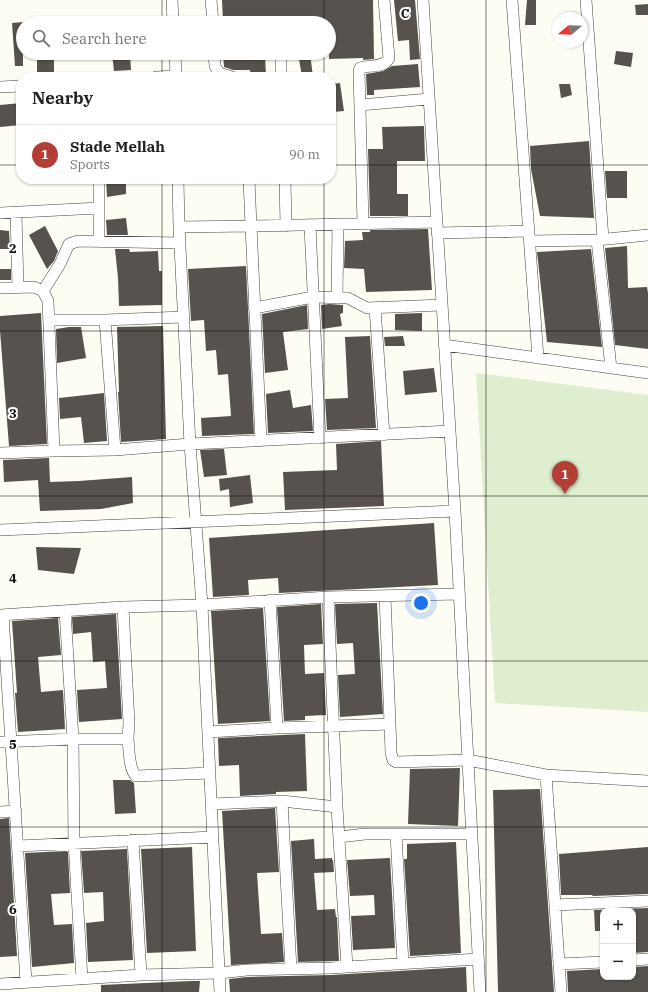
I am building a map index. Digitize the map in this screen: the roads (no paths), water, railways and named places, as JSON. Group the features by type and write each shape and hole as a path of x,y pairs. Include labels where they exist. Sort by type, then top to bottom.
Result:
{"street":[{"path":"172,0 173,16"},
{"path":"211,0 212,16"},
{"path":"363,224 359,71 360,68 388,62 389,58 384,0"},
{"path":"423,0 455,511 480,992"},
{"path":"512,0 538,358"},
{"path":"586,0 600,240 611,368"},
{"path":"175,60 176,72"},
{"path":"215,60 215,66 218,72"},
{"path":"281,60 281,72"},
{"path":"0,87 16,86"},
{"path":"360,105 429,99"},
{"path":"99,184 99,241"},
{"path":"178,184 190,444 197,521 202,605 220,992"},
{"path":"249,184 261,441"},
{"path":"285,184 286,226"},
{"path":"0,213 99,208"},
{"path":"16,213 18,287"},
{"path":"336,298 338,224"},
{"path":"179,227 363,224 600,240 648,236"},
{"path":"310,226 320,438"},
{"path":"43,291 60,264 68,244 78,241 180,243"},
{"path":"0,288 34,287 43,291 48,301 54,451"},
{"path":"254,308 313,297 348,298 367,308 442,305"},
{"path":"375,308 384,435"},
{"path":"49,320 105,320 184,317"},
{"path":"105,320 115,450"},
{"path":"444,345 648,373"},
{"path":"0,453 115,450 190,444 450,431"},
{"path":"0,530 455,511"},
{"path":"26,982 12,741 1,615 122,607 202,605 328,597 459,594"},
{"path":"385,596 392,760 396,762 468,760 546,775 648,781"},
{"path":"328,597 336,807 347,967"},
{"path":"270,600 277,728"},
{"path":"122,607 129,723 128,739 132,773 136,776 210,773"},
{"path":"65,611 73,739 74,843 82,979"},
{"path":"208,732 390,724"},
{"path":"0,742 73,739 128,739"},
{"path":"546,775 561,992"},
{"path":"212,804 282,801 336,807"},
{"path":"282,801 292,969"},
{"path":"0,812 16,811"},
{"path":"338,837 364,834 472,834"},
{"path":"396,834 403,964"},
{"path":"18,846 213,837"},
{"path":"133,840 141,975"},
{"path":"555,905 648,901"},
{"path":"0,984 141,975 347,967 478,959"},
{"path":"636,960 648,959"},
{"path":"559,964 600,962"}],"place":[{"name":"Stade Mellah","path":"565,494"}]}
